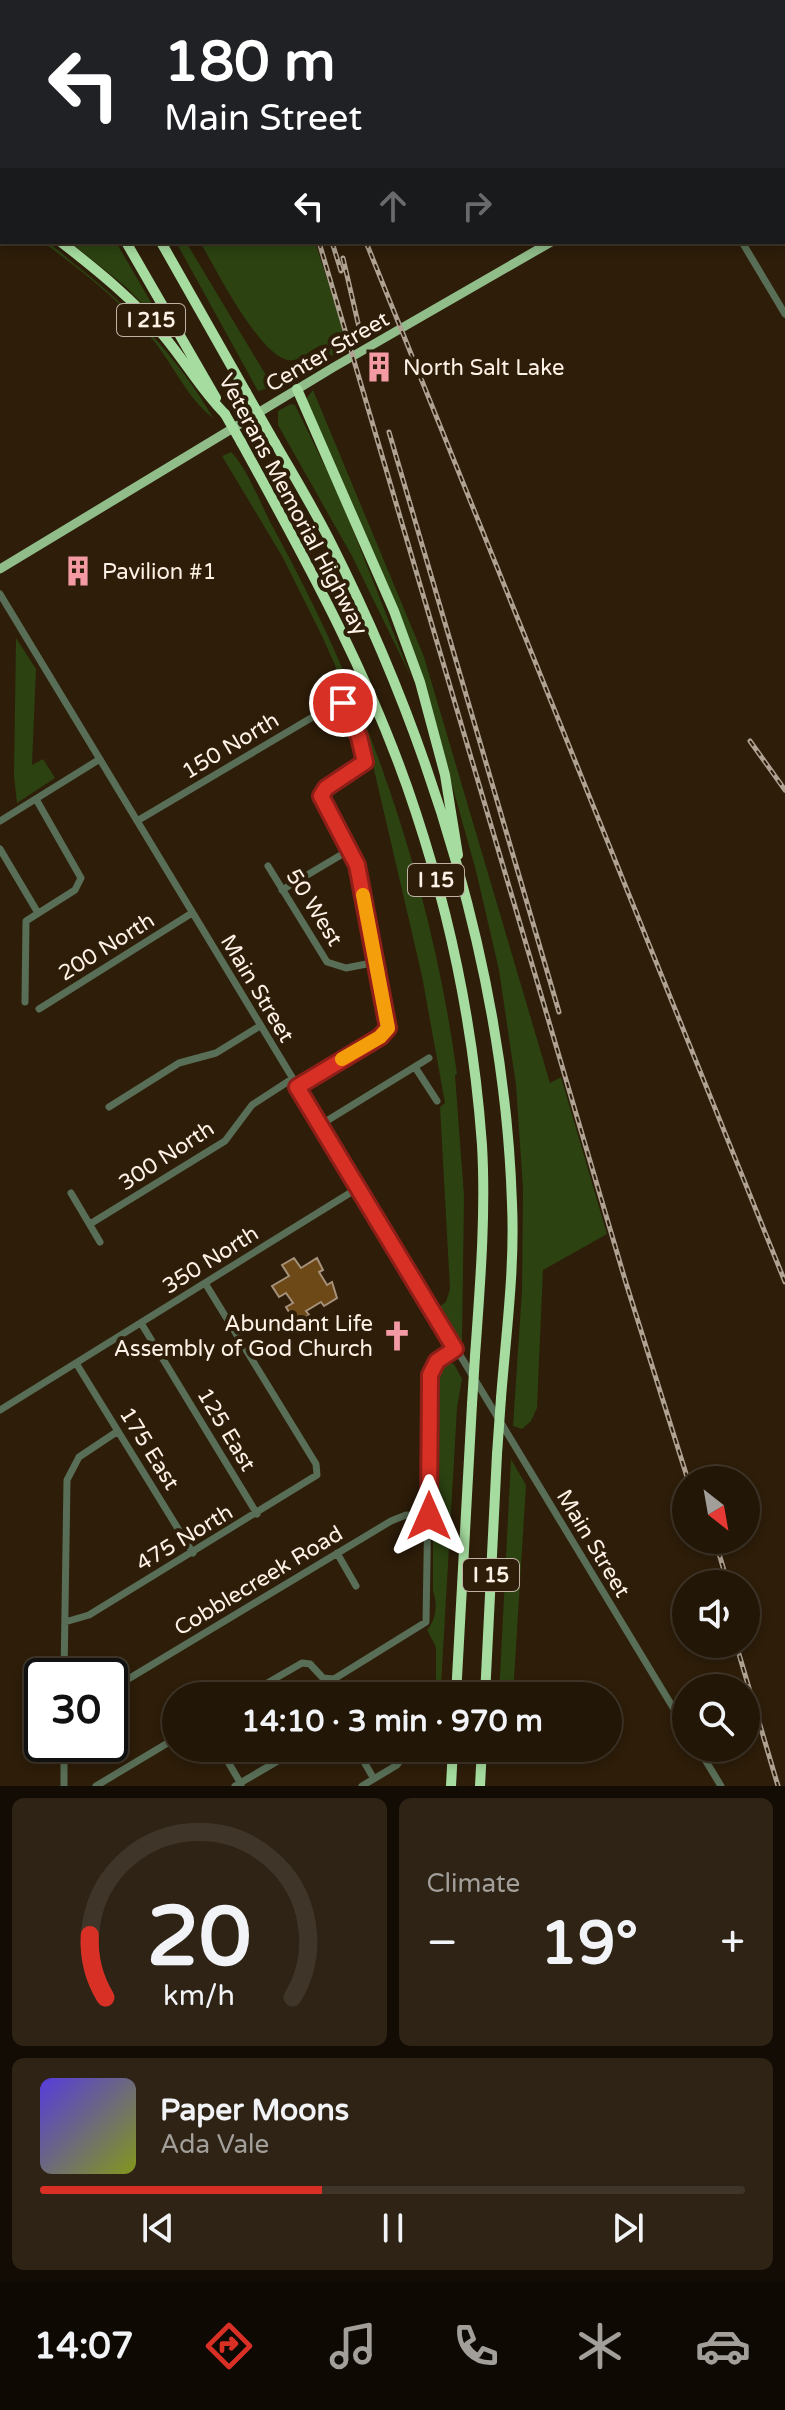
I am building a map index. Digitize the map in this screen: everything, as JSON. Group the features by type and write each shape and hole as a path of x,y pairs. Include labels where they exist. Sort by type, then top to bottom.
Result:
{"highway":[{"name":"I 215","path":"63,244 138,307 225,414"},
{"name":"Veterans Memorial Highway","path":"127,244 241,442 340,629 416,811 444,910 471,1049 482,1147 480,1273 457,1682"},
{"name":"Veterans Memorial Highway","path":"162,244 331,542 406,714 464,888 494,1037 507,1135 512,1206 486,1682"},
{"path":"297,389 394,611 420,682 445,775 464,888"},
{"path":"451,1786 452,1762"},
{"path":"480,1786 481,1762"}],"main road":[{"name":"Center Street","path":"0,569 297,389 548,244"}],"street":[{"path":"743,244 785,314"},
{"name":"Main Street","path":"0,594 672,1706"},
{"name":"150 North","path":"137,821 333,705 343,703 359,737 364,765 321,794 351,849"},
{"path":"0,821 100,759"},
{"path":"25,1002 26,921 75,890 81,878 36,799"},
{"path":"0,849 38,913"},
{"path":"282,890 351,849 377,962"},
{"name":"50 West","path":"268,866 323,958 333,965 346,968 377,962"},
{"name":"200 North","path":"39,1009 192,913"},
{"name":"300 North","path":"90,1224 225,1141 252,1105 387,1030 377,962"},
{"path":"109,1107 179,1063 216,1053 260,1026"},
{"path":"320,1125 429,1058"},
{"path":"415,1067 437,1101"},
{"name":"350 North","path":"0,1410 358,1188"},
{"path":"71,1193 100,1242"},
{"name":"475 North","path":"65,1622 89,1615 317,1475 316,1464 205,1283"},
{"name":"125 East","path":"141,1323 257,1514"},
{"path":"269,1682 302,1663 310,1664 323,1678 336,1678 426,1622 430,1375 437,1361 455,1349"},
{"name":"175 East","path":"76,1363 193,1553"},
{"path":"64,1658 68,1475 83,1454 118,1431"},
{"name":"Cobblecreek Road","path":"128,1679 396,1518 429,1516"},
{"path":"337,1553 356,1586"},
{"path":"96,1786 162,1746"},
{"path":"64,1762 64,1786"},
{"path":"227,1762 239,1785 277,1762"},
{"path":"364,1762 374,1779"},
{"path":"362,1786 399,1762"},
{"path":"706,1762 721,1786"}],"green space":[{"path":"46,244 59,251 132,314 168,353 213,418 195,401 141,326 87,276"},
{"path":"72,244 117,244 167,330 126,287"},
{"path":"177,244 187,244 273,387 258,391"},
{"path":"201,244 316,244 347,340 332,356 321,345 294,360 282,358 255,332"},
{"path":"313,390 424,657 550,1083 561,1077 607,1234 543,1270 537,1408 531,1421 522,1429 513,1426 522,1290 523,1189 516,1085 499,970 476,871 437,731 306,399"},
{"path":"295,405 339,495 411,677 352,556 278,425 278,411"},
{"path":"231,452 249,478 308,595 367,727 413,863 431,932 457,1074 464,1196 462,1342 440,1306 446,1302 450,1289 440,1107 445,1103 422,976 366,735 282,556 222,456"},
{"path":"16,638 36,669 32,765 43,759 55,778 17,803 14,776"},
{"path":"444,1361 454,1364 462,1379 457,1408 441,1682 436,1682 436,1647 427,1630 436,1606 433,1591 433,1519 437,1492 434,1377"},
{"path":"511,1459 526,1485 514,1682 500,1682"}],"building":[{"path":"294,1258 301,1268 317,1258 323,1270 319,1272 327,1285 332,1282 337,1298 324,1306 321,1302 306,1311 309,1315 299,1321 296,1315 292,1317 286,1307 293,1303 286,1293 279,1297 272,1286 289,1276 282,1265"}],"railway":[{"path":"320,244 626,1283 684,1466"},
{"path":"333,244 341,271"},
{"path":"367,244 785,1282"},
{"path":"343,258 361,336"},
{"path":"389,432 559,1012"},
{"path":"750,741 785,790"},
{"path":"719,1554 724,1570"},
{"path":"740,1658 778,1786"}],"slow traffic":[{"path":"342,1059 380,1037 388,1028 363,895"}],"place":[{"name":"North Salt Lake","path":"379,367"},
{"name":"Pavilion #1","path":"78,571"},
{"name":"Abundant Life Assembly of God Church","path":"397,1336"}],"route":[{"path":"343,703 359,737 365,762 323,790 321,796 357,865 388,1028 380,1037 297,1087 455,1349 437,1361 430,1375 429,1516"}]}
